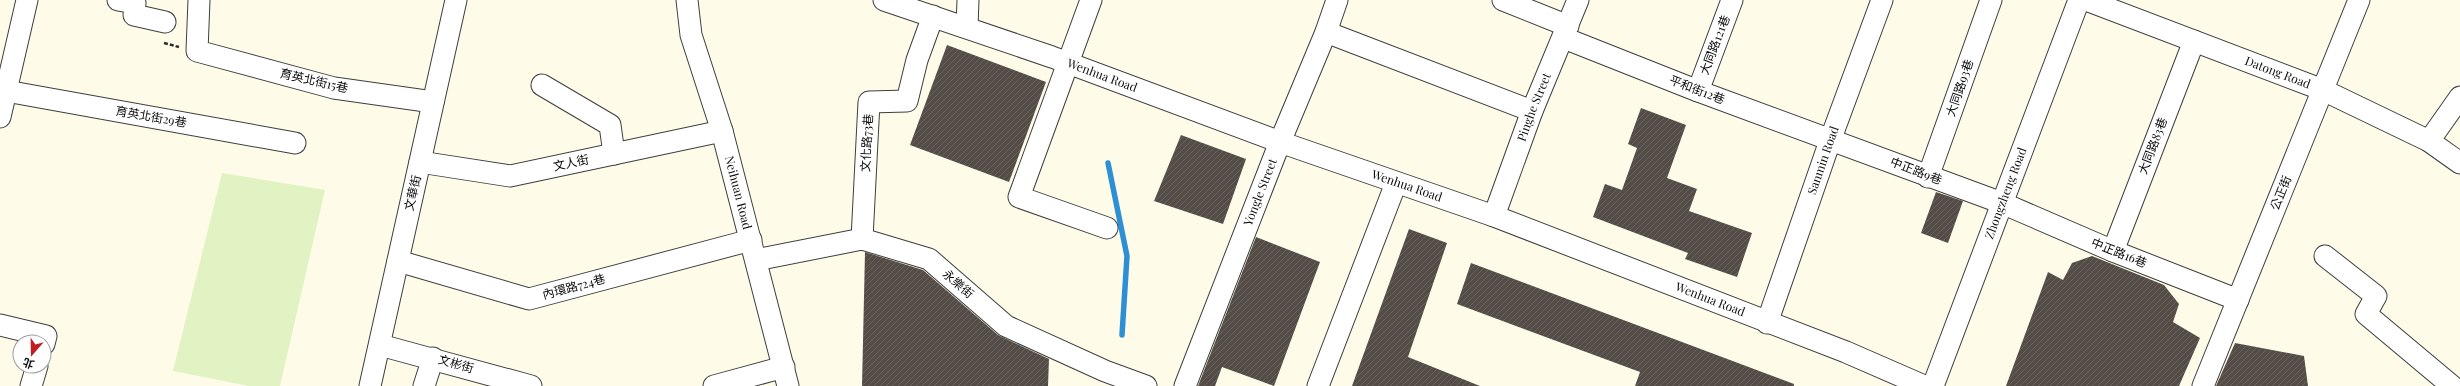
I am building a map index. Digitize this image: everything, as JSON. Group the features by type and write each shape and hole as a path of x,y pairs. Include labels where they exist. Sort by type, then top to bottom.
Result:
{"street":[{"path":"0,117 27,0"},
{"path":"118,0 135,3 134,15 164,22"},
{"name":"育英北街15巷","path":"199,0 197,51 334,88 433,102"},
{"name":"文華街","path":"370,386 456,0"},
{"name":"Neihuan Road","path":"687,0 690,35 722,132 786,376"},
{"name":"Wenhua Road","path":"884,0 1068,62 1280,142 1494,216 1767,323 1846,352 1924,386"},
{"path":"967,27 968,0"},
{"path":"1091,0 1018,198 1107,228"},
{"name":"平和街12巷","path":"1503,0 1566,32 1698,91 1831,138"},
{"name":"Pinghe Street","path":"1494,216 1532,111 1578,0"},
{"name":"大同路121巷","path":"1698,91 1732,0"},
{"name":"Sanmin Road","path":"1767,323 1831,138 1882,0"},
{"name":"大同路93巷","path":"1928,176 1991,0"},
{"name":"Zhongzheng Road","path":"1933,386 2078,0"},
{"name":"Datong Road","path":"2086,0 2323,90 2429,141 2460,163"},
{"name":"公正街","path":"2203,386 2359,0"},
{"name":"Yongle Street","path":"1185,386 1280,142 1326,32 1335,1"},
{"name":"文化路73巷","path":"862,239 869,102 907,101 918,60 934,16"},
{"path":"1326,32 1532,111"},
{"name":"大同路83巷","path":"2112,251 2194,41"},
{"path":"542,85 610,125 614,154"},
{"name":"育英北街29巷","path":"6,91 295,143"},
{"path":"2429,141 2460,97"},
{"name":"文人街","path":"420,162 510,176 722,132"},
{"name":"中正路9巷","path":"1831,138 2002,203"},
{"path":"1318,386 1396,183"},
{"name":"中正路16巷","path":"2002,203 2112,251 2238,300"},
{"name":"永樂街","path":"754,250 862,239 929,259 1006,326 1106,372 1146,386"},
{"name":"內環路724巷","path":"398,261 529,299 754,250"},
{"path":"2325,256 2376,296 2366,314 2452,386"},
{"path":"0,325 38,334"},
{"name":"文彬街","path":"380,345 433,358 531,386"},
{"path":"424,386 433,358"},
{"path":"31,386 35,374"},
{"path":"714,386 786,376"},
{"path":"2455,386 2460,380"}],"green space":[{"path":"222,173 325,190 280,386 249,386 173,371"}],"building":[{"path":"947,45 1046,82 1009,182 910,145"},
{"path":"1641,108 1686,125 1667,178 1697,189 1689,211 1752,233 1737,277 1685,259 1688,253 1593,217 1605,184 1622,190 1637,148 1628,144"},
{"path":"1181,135 1246,159 1223,224 1154,201"},
{"path":"1936,192 1963,201 1948,243 1921,233"},
{"path":"1409,229 1447,243 1408,357 1480,386 1352,386"},
{"path":"1256,237 1320,262 1274,386 1222,367 1215,386 1198,386"},
{"path":"865,252 923,270 998,335 1049,359 1048,386 862,386"},
{"path":"2092,256 2164,285 2179,304 2173,322 2200,338 2179,386 2006,386 2048,272 2063,280 2072,263"},
{"path":"1471,263 1794,384 1794,386 1635,386 1640,372 1457,304"},
{"path":"2235,343 2304,356 2308,386 2216,386"}],"waterway":[{"path":"1108,163 1127,256 1122,335"}]}
